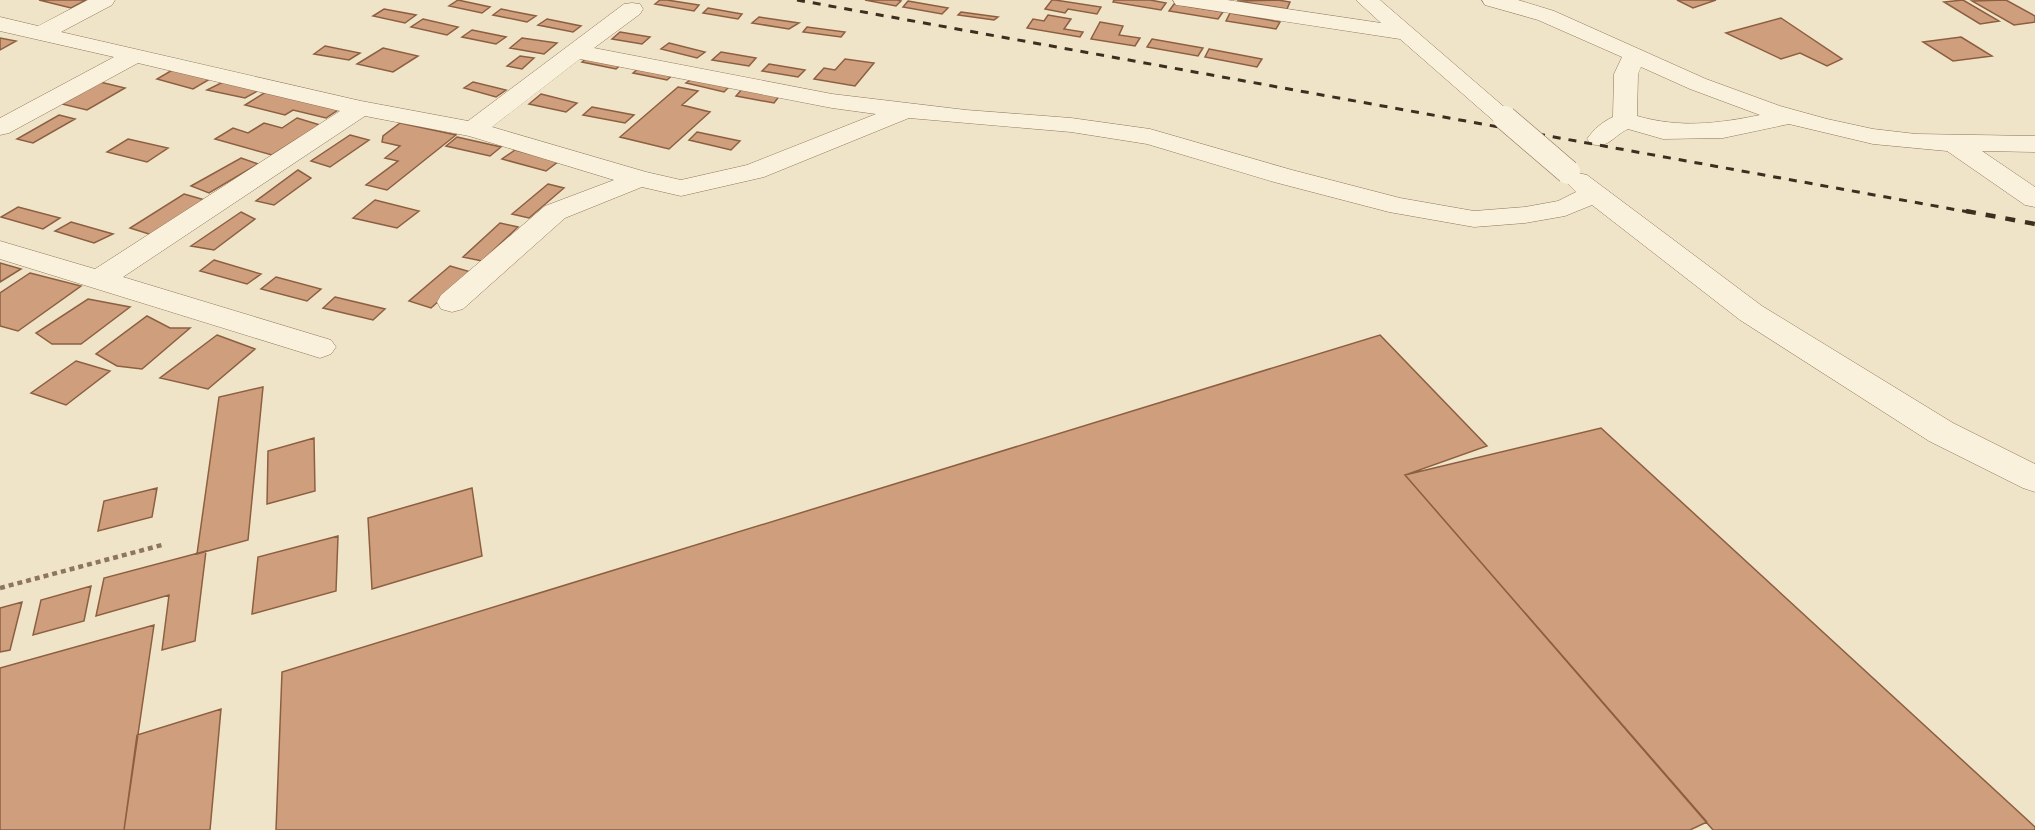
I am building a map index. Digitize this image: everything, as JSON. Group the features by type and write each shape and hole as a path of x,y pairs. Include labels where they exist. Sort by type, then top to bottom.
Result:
{"street":[{"path":"40,34 104,0"},
{"path":"1184,0 1408,34"},
{"path":"1368,0 1594,194 1750,314 1941,432 2035,479"},
{"path":"1493,0 1554,19 1700,84 1788,117 1898,140 1954,144 2035,144"},
{"path":"473,129 579,52 632,9"},
{"path":"0,24 361,108 473,129 681,188 754,171 905,110"},
{"path":"579,52 832,101 1071,125 1150,137 1399,206 1474,219 1525,215 1565,208 1594,194"},
{"path":"1625,120 1626,74 1634,55"},
{"path":"0,128 136,56"},
{"path":"97,281 361,108"},
{"path":"1600,139 1612,127 1625,120 1663,131 1723,130 1788,117"},
{"path":"1954,144 2035,199"},
{"path":"452,302 555,212 640,178"},
{"path":"0,250 320,347"}],"path":[{"path":"0,588 162,545"}],"building":[{"path":"39,0 86,0 71,8"},
{"path":"458,0 490,7 482,13 449,6"},
{"path":"660,0 699,5 694,11 655,4"},
{"path":"865,0 897,0 901,1 896,6"},
{"path":"1052,0 1101,7 1097,14 1068,9 1065,13 1045,9"},
{"path":"1114,0 1150,0 1166,3 1161,10 1113,2"},
{"path":"1677,0 1716,0 1693,8"},
{"path":"1963,0 1999,21 1980,24 1944,2"},
{"path":"2006,0 2035,16 2035,22 2014,25 1972,1"},
{"path":"908,1 948,8 942,14 903,7"},
{"path":"1237,1 1290,2 1287,9"},
{"path":"1174,4 1223,12 1218,19 1169,11"},
{"path":"708,8 742,14 738,19 703,13"},
{"path":"384,9 416,15 405,23 373,16"},
{"path":"501,9 536,16 527,22 493,15"},
{"path":"961,12 998,17 994,20 958,15"},
{"path":"1230,13 1280,22 1276,29 1226,21"},
{"path":"1048,15 1071,19 1064,29 1083,32 1080,37 1027,28 1033,19 1044,21"},
{"path":"759,17 799,23 789,29 752,23"},
{"path":"1781,18 1842,59 1827,66 1800,53 1781,59 1726,33"},
{"path":"423,19 458,27 447,35 411,27"},
{"path":"547,19 581,26 573,32 538,25"},
{"path":"1100,22 1123,26 1119,35 1140,38 1135,46 1091,39"},
{"path":"807,27 845,32 841,37 803,32"},
{"path":"472,30 506,37 496,44 462,37"},
{"path":"620,32 650,37 642,44 612,39"},
{"path":"1961,37 1992,56 1953,61 1923,42"},
{"path":"0,38 16,41 0,50"},
{"path":"522,38 557,43 544,54 510,48"},
{"path":"1152,39 1203,48 1198,56 1147,47"},
{"path":"669,43 705,52 697,58 661,49"},
{"path":"325,46 360,53 349,60 314,54"},
{"path":"383,48 418,56 393,72 357,64"},
{"path":"1209,49 1262,59 1257,67 1205,57"},
{"path":"721,52 756,58 749,66 712,60"},
{"path":"590,55 624,62 616,69 582,62"},
{"path":"520,56 534,58 522,69 507,66"},
{"path":"845,59 874,63 855,86 814,79 824,68 835,70"},
{"path":"769,64 805,70 798,77 762,71"},
{"path":"641,66 675,73 667,80 633,73"},
{"path":"174,69 210,79 193,89 157,79"},
{"path":"695,77 731,85 724,92 686,83"},
{"path":"225,81 261,89 245,98 207,90"},
{"path":"100,82 125,88 87,110 62,104"},
{"path":"473,82 506,90 496,97 464,88"},
{"path":"678,87 698,91 682,105 710,112 669,149 620,137"},
{"path":"743,88 781,94 774,103 736,96"},
{"path":"269,90 341,108 326,118 293,110 285,115 245,105"},
{"path":"541,94 577,103 566,112 529,104"},
{"path":"592,107 634,115 625,123 583,115"},
{"path":"59,115 75,119 33,143 17,139"},
{"path":"297,118 320,125 272,155 215,139 233,128 248,133 264,123 282,128"},
{"path":"400,123 456,135 387,190 366,185 398,161 385,158 400,146 382,142 383,136"},
{"path":"697,132 740,141 731,150 689,140"},
{"path":"350,135 369,140 330,167 311,161"},
{"path":"457,137 501,147 490,156 446,146"},
{"path":"128,139 168,148 147,162 107,152"},
{"path":"515,150 559,161 546,171 502,159"},
{"path":"241,158 258,164 209,193 191,186"},
{"path":"298,170 311,178 274,205 256,201"},
{"path":"548,184 564,188 529,218 512,214"},
{"path":"184,194 205,200 152,235 130,228"},
{"path":"375,200 419,211 397,228 353,218"},
{"path":"18,207 60,218 43,229 1,217"},
{"path":"241,212 255,219 214,250 191,246"},
{"path":"71,222 113,234 94,243 55,231"},
{"path":"500,223 518,227 482,261 463,257"},
{"path":"214,260 261,274 247,284 200,271"},
{"path":"0,263 21,269 0,282"},
{"path":"450,266 471,272 431,308 409,301"},
{"path":"30,273 81,286 18,331 0,326 0,293"},
{"path":"276,277 321,289 307,301 261,289"},
{"path":"335,297 385,309 373,320 323,308"},
{"path":"88,299 130,307 81,344 52,344 36,333"},
{"path":"147,316 170,328 190,328 142,369 117,366 96,354"},
{"path":"217,335 255,349 208,389 160,378"},
{"path":"1380,335 1487,446 1405,475 1707,822 1690,830 276,830 282,672"},
{"path":"76,361 110,371 66,405 31,393"},
{"path":"263,387 248,540 197,554 219,397"},
{"path":"1601,428 2035,827 2035,830 1713,830 1405,475"},
{"path":"314,438 315,491 267,504 268,451"},
{"path":"157,488 152,517 98,531 104,501"},
{"path":"472,488 482,556 372,589 368,518"},
{"path":"338,536 336,591 252,614 258,557"},
{"path":"206,551 195,641 162,650 169,595 96,616 104,578"},
{"path":"91,586 84,621 33,635 41,600"},
{"path":"22,602 10,650 0,652 0,608"},
{"path":"154,625 124,830 0,830 0,668"},
{"path":"221,709 210,830 124,830 137,735"}],"railway":[{"path":"797,0 1974,213"},
{"path":"1966,211 2035,224"}]}
